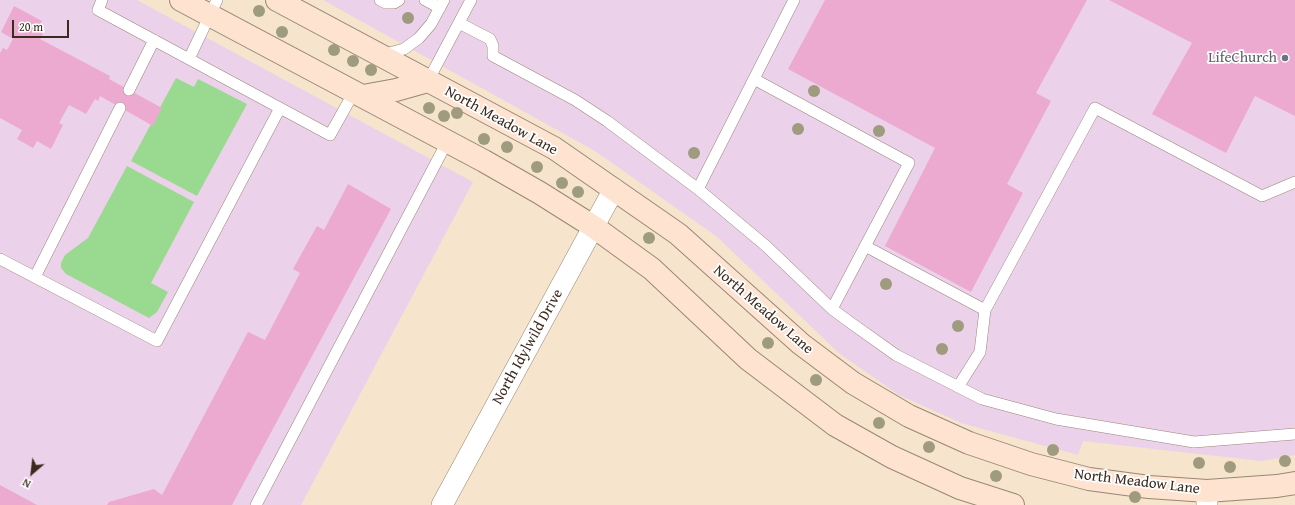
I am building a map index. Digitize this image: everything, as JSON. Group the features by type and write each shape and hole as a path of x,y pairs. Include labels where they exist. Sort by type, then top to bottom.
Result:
{"street":[{"path":"181,0 213,8 358,94 540,193 594,227 652,270 748,359 835,425 892,457 960,488 1013,505"},
{"name":"North Meadow Lane","path":"277,0 554,148 678,234 801,344 853,383 910,416 969,443 1031,464 1082,478 1149,487 1207,498 1295,483"},
{"path":"358,94 396,90 428,81"},
{"name":"North Idylwild Drive","path":"444,504 614,189"}],"lane":[{"path":"102,0 98,10 330,135 358,94"},
{"path":"380,0 386,3 394,3 399,0"},
{"path":"381,56 404,49 419,38 431,24 442,4 425,0"},
{"path":"428,81 471,0"},
{"path":"698,189 794,0"},
{"path":"189,59 213,8"},
{"path":"459,23 490,39 493,46 494,56 575,100 607,121 698,189 766,246 832,309 896,355 982,399 1056,419 1194,442 1295,434"},
{"path":"129,90 154,40"},
{"path":"754,78 909,163 832,309"},
{"path":"35,277 120,108"},
{"path":"0,258 157,341 280,108"},
{"path":"958,387 980,352 985,310 1095,108 1262,196 1295,182"},
{"path":"256,505 447,142"},
{"path":"865,246 985,310"}],"shaded area":[{"path":"0,0 137,0 473,182 301,505 0,505"},
{"path":"323,0 1295,0 1295,455 1262,461 1083,441 1078,455 961,423 899,395 840,354 716,236 595,151"}],"green space":[{"path":"176,78 194,87 198,79 247,104 197,196 131,161"},
{"path":"127,166 194,202 151,283 168,292 157,312 149,318 66,274 61,268 61,263 65,255 88,238"}],"building":[{"path":"825,0 1087,0 1036,93 1051,101 1007,184 1023,193 971,292 885,246 935,148 788,69"},
{"path":"1109,0 1295,0 1295,116 1255,96 1226,153 1152,114 1192,43"},
{"path":"14,6 42,21 37,30 43,34 40,39 110,76 109,79 162,108 153,126 100,96 98,101 95,99 86,114 69,105 59,123 63,125 51,149 37,141 33,148 17,139 22,130 0,118 0,53 3,48 7,50 13,39 1,32"},
{"path":"348,184 391,209 232,505 107,505 109,502 154,489 162,495 248,332 265,340 300,273 293,269 317,226 324,230"},
{"path":"0,485 37,505 0,505"}],"place":[{"name":"LifeChurch","path":"1285,58"}]}
